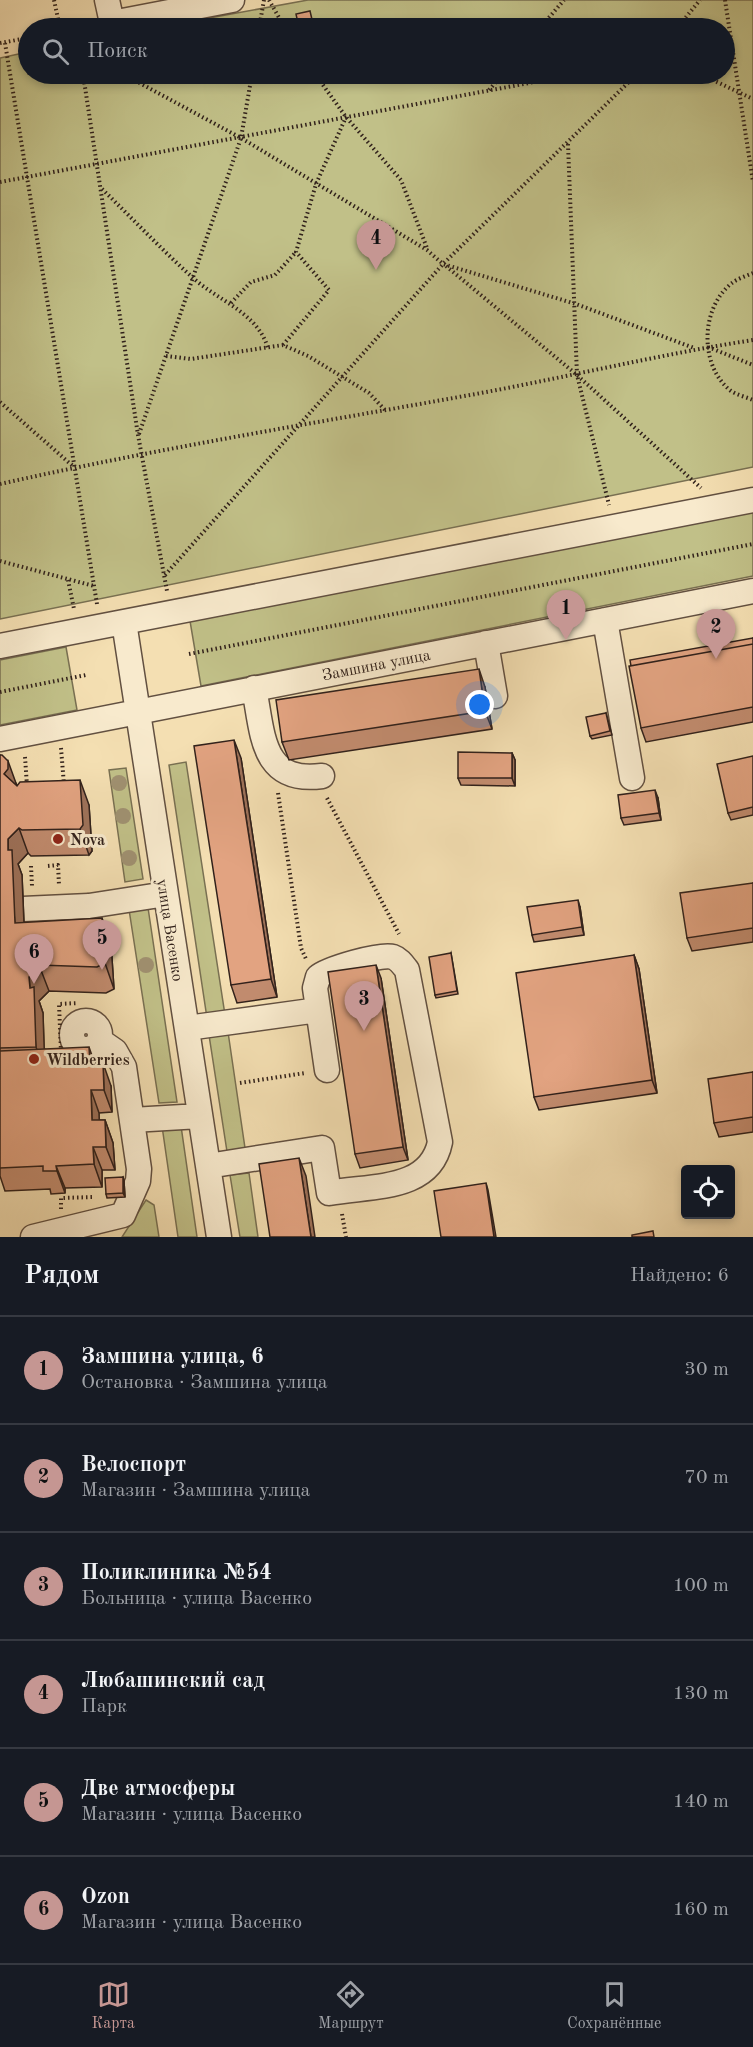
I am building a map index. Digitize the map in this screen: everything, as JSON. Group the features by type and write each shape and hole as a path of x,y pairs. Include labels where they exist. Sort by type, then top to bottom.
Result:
{"street":[{"path":"107,0 111,18"},
{"path":"138,18 232,0"},
{"path":"0,646 753,500"},
{"name":"Замшина улица","path":"0,739 753,591"},
{"path":"605,620 632,778"},
{"name":"улица Васенко","path":"124,622 219,1237"},
{"path":"486,643 495,696"},
{"path":"254,688 266,747 273,760 281,770 292,776 303,778 322,776"},
{"path":"23,909 89,906 166,894"},
{"path":"208,1166 322,1148 329,1193 411,1180 430,1167 437,1155 440,1142 410,982 407,970 401,962 393,957 383,956 328,970 318,977 315,988 327,1070"},
{"path":"187,1028 318,1010"},
{"path":"33,1237 63,1234 117,1218 128,1210 138,1181 139,1169 122,1062 115,1051 99,1040"},
{"path":"132,1120 200,1116"}],"path":[{"path":"54,0 58,18"},
{"path":"261,18 264,0"},
{"path":"269,0 279,18"},
{"path":"549,18 564,0"},
{"path":"685,18 700,0"},
{"path":"725,0 728,18"},
{"path":"18,40 2,43 27,177 97,608"},
{"path":"735,64 753,182"},
{"path":"85,84 138,435 144,453 167,595"},
{"path":"141,84 241,138 427,250 577,375 704,490"},
{"path":"138,435 241,138 250,84"},
{"path":"322,84 346,117 401,180 427,250"},
{"path":"489,90 494,84"},
{"path":"0,182 522,84"},
{"path":"165,575 443,264 627,84"},
{"path":"724,84 753,99"},
{"path":"231,303 251,282 276,275 296,252 316,184 346,117"},
{"path":"568,144 577,375 610,509"},
{"path":"102,188 194,279 231,303 263,333 268,348"},
{"path":"166,356 191,359 283,345 329,290 296,252"},
{"path":"443,264 576,304 695,349"},
{"path":"753,273 732,282 715,302 708,328 707,347 715,370 731,391 753,400"},
{"path":"0,484 144,453 577,375 695,349 753,340"},
{"path":"283,345 369,393 385,410"},
{"path":"707,347 753,365"},
{"path":"0,402 74,467"},
{"path":"189,654 753,544"},
{"path":"0,561 94,586"},
{"path":"68,580 75,613"},
{"path":"0,692 86,675"},
{"path":"61,745 65,791"},
{"path":"25,752 27,791"},
{"path":"273,760 301,948 318,977"},
{"path":"322,776 328,802 400,936 401,962"},
{"path":"48,866 58,865 59,888"},
{"path":"61,1054 59,1004 78,1003"},
{"path":"240,1083 327,1070"}],"shaded area":[{"path":"308,0 753,0 753,467 0,619 0,58 18,54 18,84 735,84 735,18 210,18"},
{"path":"753,512 753,576 201,686 190,621"},
{"path":"66,647 77,710 0,725 0,660"},
{"path":"186,762 225,1015 207,1018 169,765"},
{"path":"126,768 143,879 125,882 109,770"},
{"path":"147,901 177,1102 159,1103 128,903"},
{"path":"228,1032 246,1155 228,1158 209,1035"},
{"path":"162,1126 181,1126 197,1237 178,1237"},
{"path":"249,1173 258,1237 240,1237 230,1175"},
{"path":"146,1200 154,1205 159,1237 122,1237"}],"building":[{"path":"310,11 312,18 297,18 296,14"},
{"path":"753,638 753,644 631,666 630,660"},
{"path":"753,644 753,707 641,728 629,666"},
{"path":"479,669 485,711 282,742 276,700"},
{"path":"606,713 610,731 590,736 586,717"},
{"path":"234,740 271,979 231,985 194,746"},
{"path":"458,752 512,753 512,778 458,778"},
{"path":"0,755 8,761 8,769 4,774 17,786 20,782 80,780 83,825 80,829 22,830 19,828 8,839 8,850 12,850 15,923 102,918 105,963 97,967 39,965 29,977 30,988 34,987 36,1047 0,1048"},
{"path":"753,756 753,807 728,813 717,764"},
{"path":"655,790 659,813 621,818 618,795"},
{"path":"753,883 753,928 687,938 680,893"},
{"path":"578,900 582,927 532,935 527,907"},
{"path":"451,953 457,991 435,995 429,957"},
{"path":"634,955 652,1080 534,1097 516,973"},
{"path":"376,965 403,1147 355,1154 328,972"},
{"path":"89,1047 90,1063 103,1063 104,1090 91,1090 92,1120 105,1120 106,1147 93,1147 94,1164 56,1166 57,1171 43,1171 43,1166 0,1168 0,1051"},
{"path":"753,1072 753,1117 714,1123 708,1079"},
{"path":"299,1158 311,1237 270,1237 259,1164"},
{"path":"123,1177 123,1193 106,1194 105,1178"},
{"path":"486,1183 494,1237 441,1237 434,1191"},
{"path":"653,1231 654,1237 632,1237 632,1235"}],"place":[{"name":"Любашинский сад","path":"376,270"},
{"name":"Замшина улица, 6","path":"566,640"},
{"name":"Велоспорт","path":"716,659"},
{"name":"Nova","path":"58,839"},
{"name":"Две атмосферы","path":"102,970"},
{"name":"Ozon","path":"34,984"},
{"name":"Поликлиника №54","path":"364,1031"},
{"name":"Wildberries","path":"34,1059"}]}
